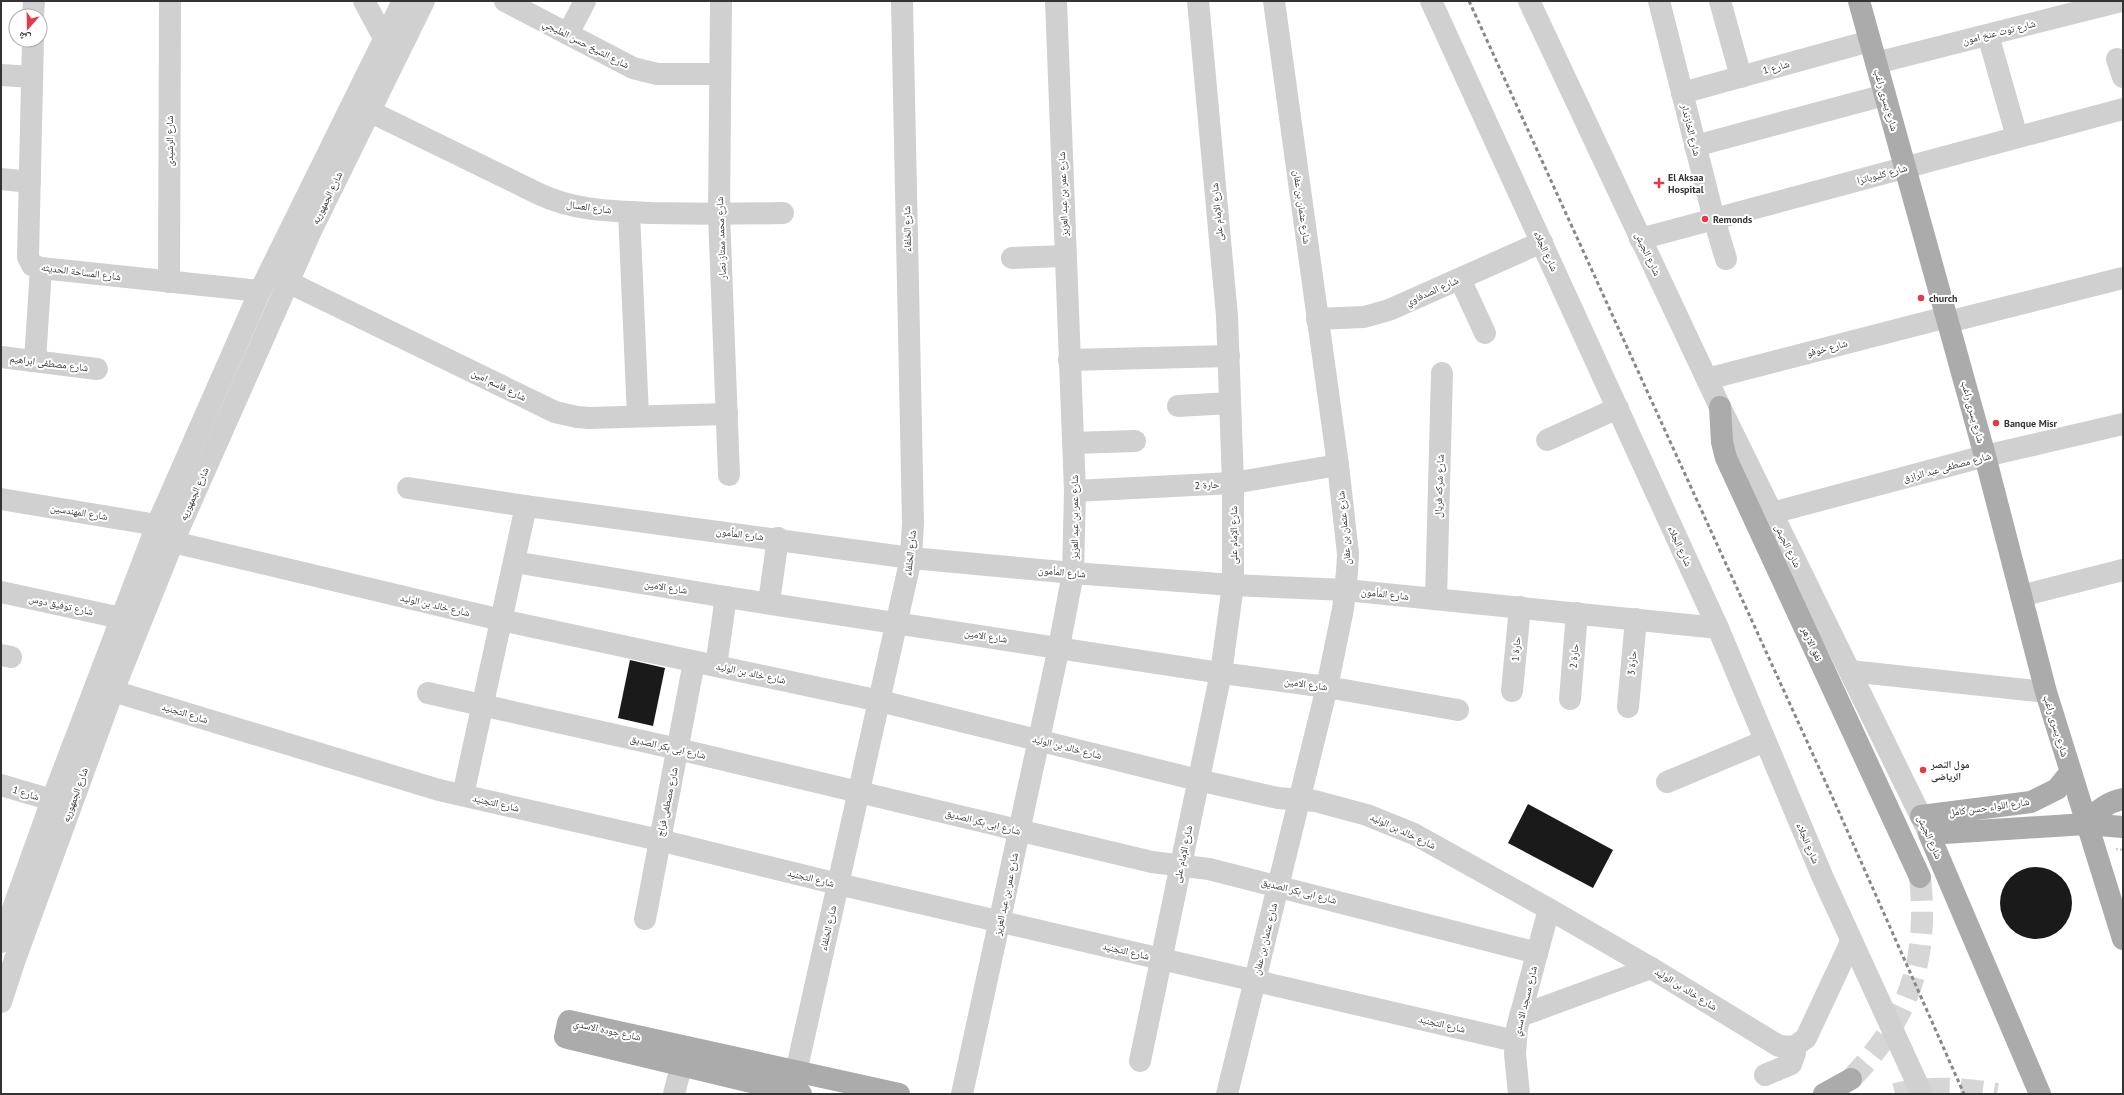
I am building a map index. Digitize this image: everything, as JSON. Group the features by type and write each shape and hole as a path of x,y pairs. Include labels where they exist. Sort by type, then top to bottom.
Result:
{"main road":[{"name":"شارع يسرى راغب","path":"1859,1 1986,456 2046,692 2086,824"},
{"name":"نفق الازهر","path":"1720,407 1721,430 1726,458 1920,877"},
{"name":"شارع اللواء حسن كامل","path":"1925,825 2031,802 2057,789 2070,773"},
{"path":"2123,799 2106,805 2086,824 2123,939"},
{"name":"شارع اللواء حسن كامل","path":"1925,825 2086,824 2123,827"},
{"name":"شارع الجيش","path":"1925,825 2040,1094"},
{"path":"683,1057 796,1086 899,1094"},
{"path":"1824,1094 1851,1079"}],"street":[{"name":"شارع الرشيدى","path":"169,282 170,1"},
{"path":"364,1 392,43"},
{"name":"شارع الجمهوريه","path":"1,1002 14,962 113,691 172,542 288,282 369,111 392,43 403,1"},
{"name":"شارع الجمهوريه","path":"1,940 52,800 157,525 260,291 392,43 424,1"},
{"name":"شارع الشيخ حسن المليجي","path":"505,1 621,63 645,71 670,74 720,74"},
{"path":"568,34 585,1"},
{"name":"شارع محمد ممتاز نصار","path":"721,1 719,214 729,475"},
{"name":"شارع الخلفاء","path":"796,1086 838,884 898,622 911,558 913,515 902,1"},
{"name":"شارع عمر بن عبد العزيز","path":"962,1094 1020,831 1074,573 1075,491 1056,1"},
{"name":"شارع الإمام على","path":"1140,1061 1221,673 1233,585 1233,483 1229,356 1198,1"},
{"name":"شارع عثمان بن عفان","path":"1227,1094 1327,687 1346,590 1348,554 1338,465 1274,1"},
{"name":"شارع الجلاء","path":"1431,1 1718,628 1851,942 1922,1094"},
{"name":"شارع الجيش","path":"1529,1 1720,407 1925,825"},
{"name":"شارع الخازندار","path":"1659,1 1695,146 1726,259"},
{"path":"1720,1 1741,77"},
{"name":"شارع توت عنخ امون","path":"1876,63 2121,1"},
{"path":"1988,35 2017,138"},
{"name":"شارع 1","path":"1682,93 1870,42"},
{"name":"شارع المساحة الحديثه","path":"33,48 28,256 32,264 41,268 260,291"},
{"path":"1,75 32,77"},
{"path":"1695,146 1885,95"},
{"name":"شارع كليوباترا","path":"1640,239 2123,109"},
{"name":"شارع العسال","path":"369,111 552,200 580,208 630,212 719,214 783,213"},
{"path":"1,179 30,182"},
{"path":"630,212 638,416"},
{"name":"شارع الصدفاوي","path":"1317,319 1377,314 1542,242"},
{"path":"1012,258 1065,256"},
{"path":"35,361 41,268"},
{"name":"شارع خوفو","path":"1707,379 2123,278"},
{"path":"1460,279 1485,333"},
{"name":"شارع قاسم امين","path":"288,282 555,412 577,417 727,414"},
{"path":"1069,360 1229,356"},
{"name":"شارع مصطفى ابراهيم","path":"1,357 97,369"},
{"name":"شارع شركه فريال","path":"1436,599 1442,373"},
{"path":"1178,406 1230,403"},
{"path":"1547,440 1618,408"},
{"name":"شارع مصطفى عبد الرازق","path":"1772,513 1986,456 2123,424"},
{"path":"1073,443 1135,440"},
{"name":"حارة 2","path":"1075,491 1233,483 1338,465"},
{"name":"شارع المأمون","path":"408,488 526,506 778,538 911,558 1074,573 1233,585 1346,590 1718,628"},
{"name":"شارع المهندسين","path":"1,499 157,525"},
{"path":"463,795 526,506"},
{"path":"769,602 778,538"},
{"name":"شارع خالد بن الوليد","path":"172,542 501,620 880,701 1198,780 1278,798 1300,799 1335,805 1391,824 1414,834 1651,968 1779,1046 1794,1047"},
{"name":"شارع الامين","path":"514,562 726,597 769,602 1221,673 1327,687 1458,710"},
{"path":"2021,596 2123,570"},
{"name":"شارع توفيق دوس","path":"1,592 121,618"},
{"path":"716,666 726,597"},
{"name":"حارة 1","path":"1512,691 1520,607"},
{"name":"حارة 2","path":"1570,699 1577,613"},
{"name":"حارة 3","path":"1628,707 1636,619"},
{"name":"شارع مصطفى فراج","path":"645,919 694,662"},
{"path":"1850,671 2046,692"},
{"name":"شارع التجنيد","path":"113,691 463,795 659,840 1000,922 1515,1041"},
{"name":"شارع ابى بكر الصديق","path":"428,693 860,791 1152,862 1209,869 1278,885 1537,953"},
{"path":"1667,782 1765,741"},
{"name":"شارع 1","path":"1,785 52,800"},
{"name":"شارع مسجد الاسدي","path":"1519,1094 1515,1068 1515,1041 1520,1016 1549,909"},
{"path":"1765,1075 1791,1064 1795,1053 1794,1047 1806,1038 1851,942"},
{"path":"1520,1016 1651,968"},
{"path":"674,1094 683,1057"}],"building":[{"path":"630,660 665,668 653,726 618,718"},
{"path":"1528,804 1613,850 1593,888 1508,843"},
{"path":"2036,867 2050,870 2062,877 2069,889 2072,903 2069,917 2062,929 2050,936 2036,939 2022,936 2010,929 2003,917 2000,903 2003,889 2010,877 2022,870"}],"tunnel":[{"path":"1851,1079 1888,1034 1911,987 1921,935 1922,907 1920,877"},
{"path":"1895,1094 1908,1091 1933,1089 1972,1090 1997,1094"}],"railway":[{"path":"1469,1 1831,794 1964,1094"}],"place":[{"name":"El Aksaa Hospital","path":"1659,183"},
{"name":"Remonds","path":"1705,219"},
{"name":"church","path":"1921,298"},
{"name":"Banque Misr","path":"1996,423"},
{"name":"مول النصر الرياضى","path":"1923,770"}]}
